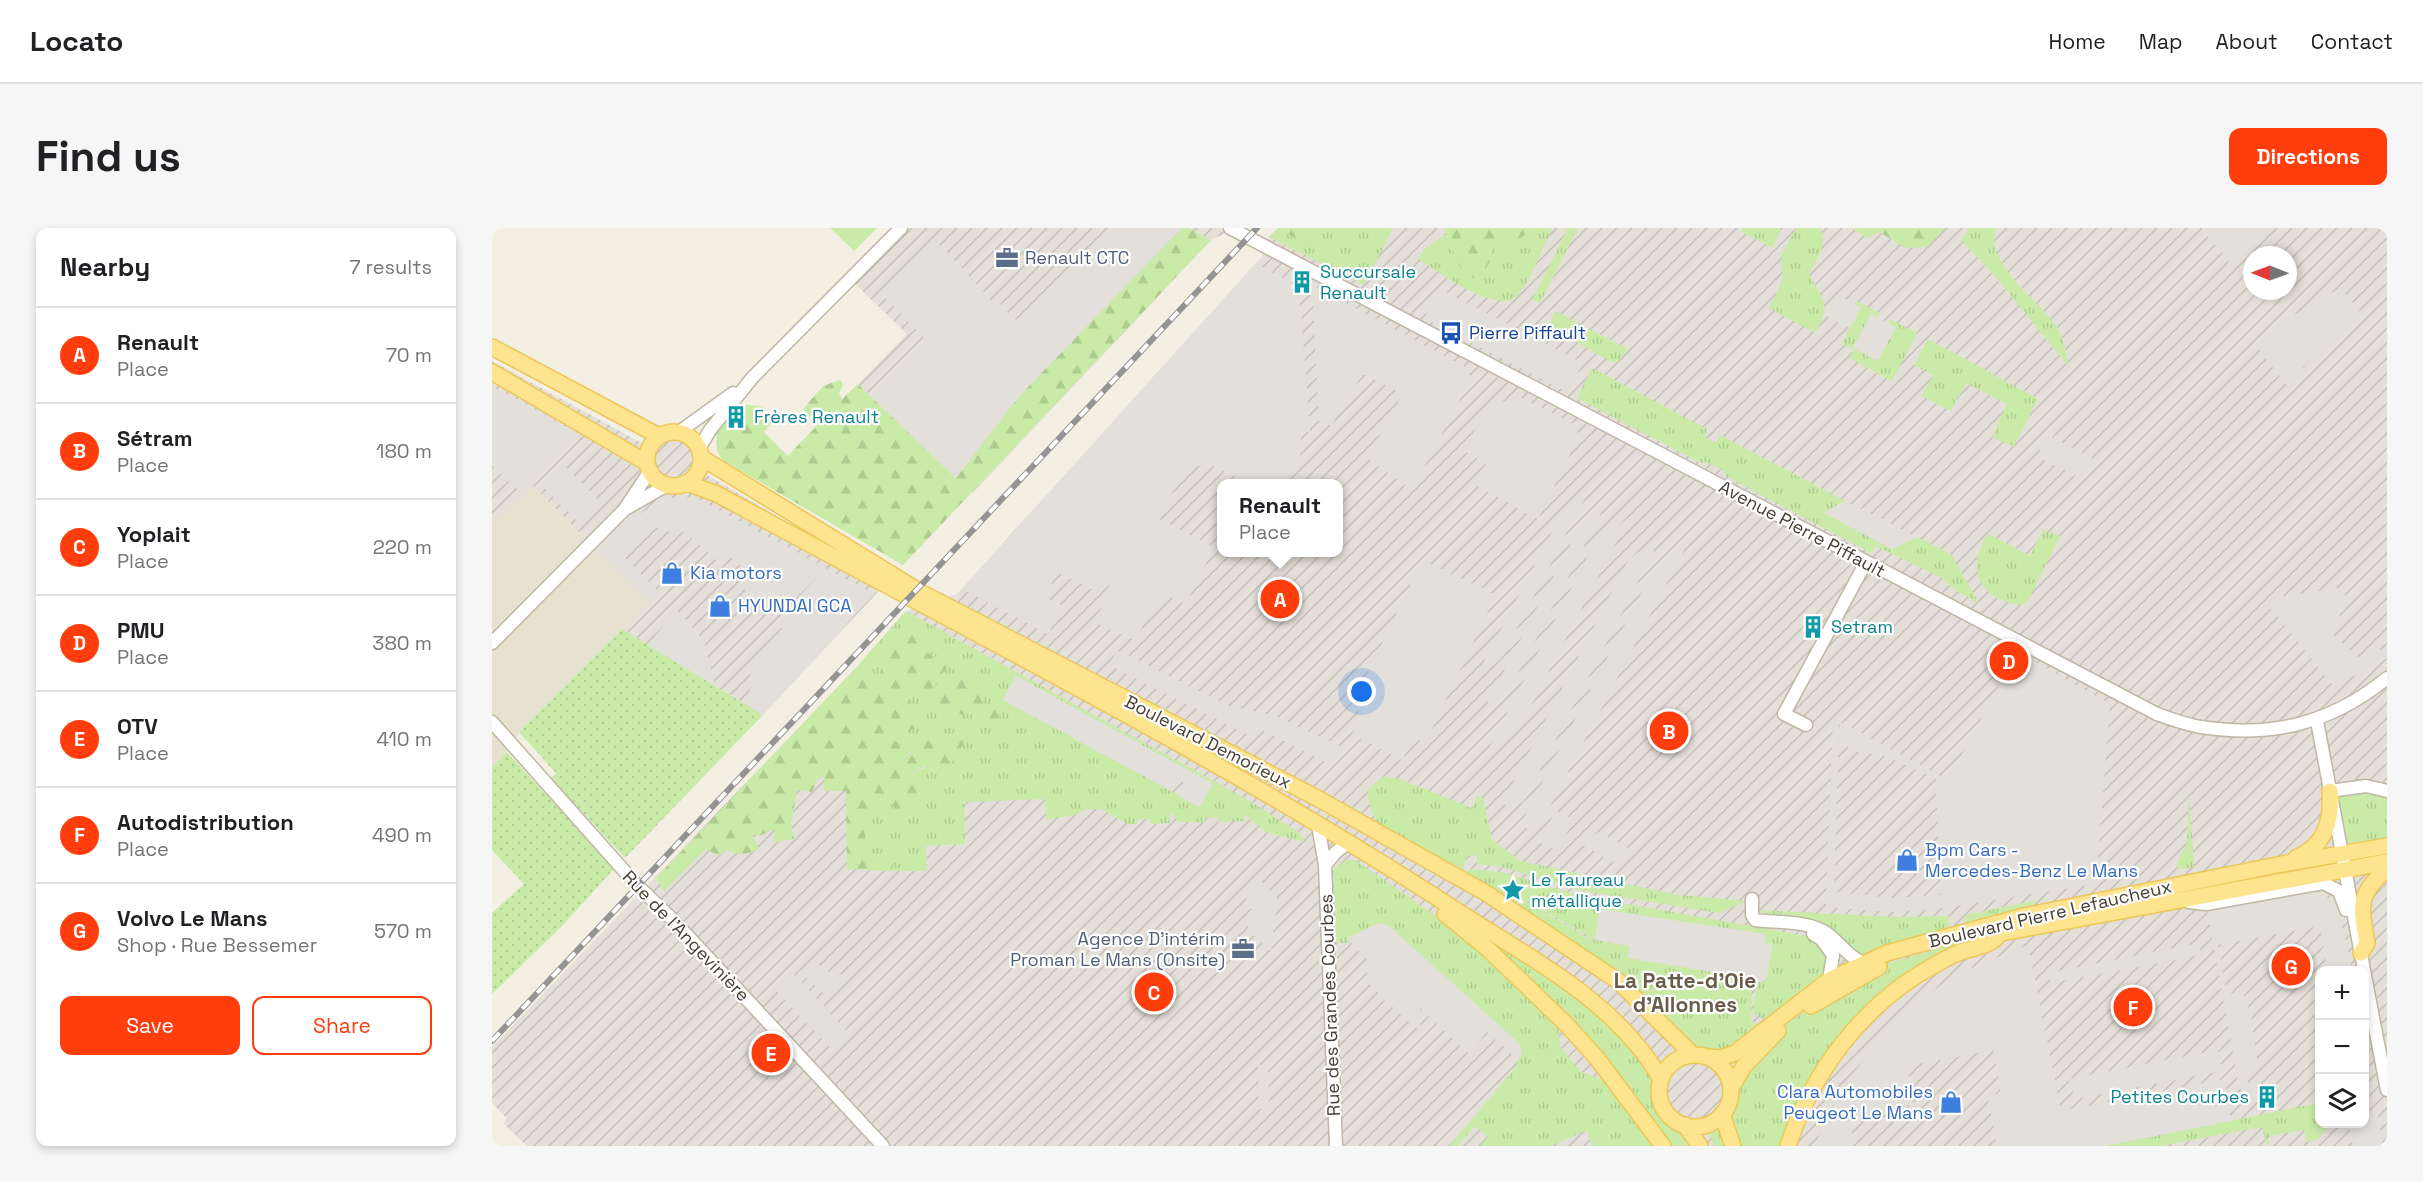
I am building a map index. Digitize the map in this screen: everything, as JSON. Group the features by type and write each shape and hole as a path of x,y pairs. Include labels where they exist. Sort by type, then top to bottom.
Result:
{"main road":[{"path":"492,347 659,436 679,432 693,438 700,454 699,470 687,483 667,485 655,478 649,467 492,372"},
{"path":"649,467 650,448 659,436"},
{"name":"Boulevard Demorieux","path":"700,454 922,593 1325,803 1486,893 1618,981 1700,1056"},
{"name":"Boulevard Demorieux","path":"687,483 717,494 1264,792 1593,1001 1646,1052 1661,1079"},
{"path":"2282,864 2309,852 2325,832 2330,819 2330,791"},
{"path":"1264,792 1318,831 1346,844 1450,918 1488,949 1596,1057 1663,1146"},
{"name":"Boulevard Pierre Lefaucheux","path":"1700,1056 1722,1058 1735,1053 1829,980 1887,953 2024,916 2282,864 2387,846"},
{"name":"Boulevard Pierre Lefaucheux","path":"1731,1088 1744,1066 1770,1037 1821,999 1874,968 2002,932 2387,862"},
{"path":"2361,954 2367,943 2361,905 2363,896 2387,869"},
{"path":"1788,1146 1812,1086 1839,1048 1875,1007 1917,975 1956,954 1995,940 2002,932"},
{"path":"1700,1056 1723,1070 1731,1088 1729,1102 1722,1114 1701,1127 1685,1125 1672,1119 1663,1107 1659,1093 1661,1079 1673,1062 1700,1056"},
{"path":"1722,1114 1733,1146"},
{"path":"1685,1125 1700,1146"}],"street":[{"path":"700,454 710,430 753,377 901,228"},
{"name":"Avenue Pierre Piffault","path":"1230,228 2157,714 2200,727 2249,731 2317,721 2343,710 2387,678"},
{"path":"679,432 699,420 753,377"},
{"path":"492,643 624,510 649,467"},
{"path":"624,510 667,485"},
{"path":"1806,725 1784,714 1866,562"},
{"path":"2317,721 2363,966"},
{"name":"Rue de l'Angevinière","path":"492,722 635,883 674,921 883,1146"},
{"path":"2330,791 2366,786 2387,791"},
{"name":"Rue des Grandes Courbes","path":"1318,831 1325,865 1336,1146"},
{"path":"1325,865 1346,844"},
{"path":"2173,901 2206,903 2295,886 2327,884 2341,893 2354,945 2361,954"},
{"path":"1752,899 1752,915 1755,920 1808,925 1822,930 1854,959 1864,963"},
{"path":"1786,924 1817,936 1829,947 1834,961 1829,980"},
{"path":"2369,997 2387,1090"}],"shaded area":[{"path":"901,228 1236,228 1211,240 973,493 858,384 907,334 851,280"},
{"path":"1113,228 1182,228 1020,395 956,478 874,399 927,341 881,293 933,238 995,304 998,302 1018,322"},
{"path":"1278,228 2387,228 2387,1146 527,1146 503,1123 507,1118 492,1103 492,1047 853,671 906,611 957,594 1261,258 1269,237"},
{"path":"2201,228 2276,228 2255,246 2243,246 2243,256 2232,265"},
{"path":"1256,263 1299,288 1310,432 1301,432 1300,462 1295,462 1286,479 1243,479 1210,465 1197,466 1180,477 1159,519 1214,547 1186,604 1164,594 1153,616 1148,614 1136,641 1094,622 1112,588 1103,584 1099,593 1057,572 1045,597 1063,606 1048,634 962,589"},
{"path":"1312,285 1465,367 1469,372 1471,379 1412,490 1367,458 1403,394 1363,374 1331,426 1319,421"},
{"path":"2340,288 2364,316 2302,368 2306,374 2289,388 2259,350 2267,331"},
{"path":"1440,289 1582,363 1569,393 1424,318"},
{"path":"1836,295 1861,307 1850,328 1827,316"},
{"path":"1871,314 1896,327 1878,361 1853,348"},
{"path":"492,361 649,447 659,436 669,432 686,434 698,445 702,458 700,471 888,581 763,715 622,629 649,602 533,486 492,525"},
{"path":"492,386 577,433 519,491 492,465"},
{"path":"1519,397 1574,424 1579,436 1538,519 1475,485 1486,463 1464,451 1487,406"},
{"path":"2044,433 2092,458 2082,478 2042,459 2039,445"},
{"path":"562,463 602,504 581,525 541,485"},
{"path":"532,485 649,602 519,732 507,752 492,767 492,525"},
{"path":"1582,494 1585,498 1501,659 1476,677 1565,507"},
{"path":"694,497 821,565 772,617 740,585 750,575 732,558 724,556 717,561 686,533 675,530 663,533 654,525 624,557 659,592 649,602 599,552 629,521 658,502 668,498"},
{"path":"1845,501 1917,537 1892,549 1824,513"},
{"path":"1601,514 1506,696 1481,715 1581,524"},
{"path":"1629,518 1519,728 1487,752 1596,540"},
{"path":"1655,540 1658,543 1524,801 1509,811 1503,802 1629,559"},
{"path":"1681,545 1684,550 1544,818 1528,831 1522,821 1656,565"},
{"path":"1422,560 1496,595 1425,743 1414,738 1402,760 1352,734 1362,713 1351,708"},
{"path":"825,568 874,594 763,715 743,702 756,680 744,668 782,629 782,615"},
{"path":"2337,588 2345,594 2346,608 2340,614 2332,633 2358,657 2387,647 2387,658 2366,672 2332,684 2269,606 2279,597"},
{"path":"676,609 704,641 715,686 648,645"},
{"path":"1117,650 1229,706 1275,716 1340,746 1332,765 1256,727 1251,736 1109,665"},
{"path":"2017,652 2110,704 2096,884 1935,909 1892,912 1826,907 1833,718 1839,722 1834,892 1892,898 1941,895 1936,786 1940,781 1886,756 1859,752 1839,742 1840,722 1948,780"},
{"path":"1016,676 1213,784 1199,807 1178,795 1184,783 1175,777 1168,789 1003,700"},
{"path":"1556,810 1574,820 1557,851 1539,842"},
{"path":"1599,832 1637,853 1607,864 1601,853 1596,855 1593,849 1589,851 1586,845 1582,847 1580,842"},
{"path":"1259,879 1277,897 1271,952 1248,930 1247,915 1252,910 1247,905 1246,892"},
{"path":"2311,892 2321,892 2338,906 2351,966 2330,966 2329,962 2326,962 2320,926 2218,945 2227,994 2243,991 2251,1019 2259,1069 2246,1071 2248,1084 2261,1082 2265,1102 2254,1102 2247,1099 2239,1086 2207,909"},
{"path":"1600,909 1765,934 1764,943 1772,944 1766,981 1628,958 1630,946 1595,939"},
{"path":"1379,923 1389,926 1520,1044 1521,1050 1515,1057 1487,1032 1469,1054 1420,1008 1421,1032 1384,1000 1367,981 1367,960 1347,938"},
{"path":"2199,943 2201,955 2051,983 2049,973"},
{"path":"2028,945 2061,1111 2224,1079 2231,1121 2104,1146 1997,1146 1988,1096 2001,1093 1993,1050 1907,1066 1914,1105 1849,1117 1854,1146 1814,1146 1845,1083 1899,1017 1954,975"},
{"path":"819,965 832,974 850,975 835,994 823,993 799,971"},
{"path":"794,974 851,1036 834,1052 776,991"},
{"path":"2218,1050 2222,1071 2075,1099 2068,1079"},
{"path":"1258,1065 1268,1065 1269,1109 1259,1109"},
{"path":"2378,1115 2383,1146 2353,1146 2350,1128 2369,1128 2369,1116"}],"green space":[{"path":"830,228 877,228 854,251"},
{"path":"1182,228 1189,228 1211,240 903,565 722,460 717,450 716,432 744,404 763,407 763,419 775,419 764,432 788,456 822,420 816,413 811,417 803,409 823,386 840,380 843,385 839,394 842,399 858,384 956,478 1020,395"},
{"path":"1278,228 1324,228 1316,237 1305,241 1276,230"},
{"path":"1324,228 1393,228 1364,285 1269,237 1276,230 1305,241"},
{"path":"1444,228 1535,228 1520,238 1497,239 1491,246 1491,259 1481,278 1464,277"},
{"path":"1535,228 1552,228 1527,281 1518,295 1509,300 1497,300 1468,290 1418,259 1425,249 1445,234 1455,250 1464,277 1491,259 1491,246 1498,239 1520,238"},
{"path":"1568,228 1578,228 1540,303 1532,300"},
{"path":"1743,228 1781,228 1773,248 1741,232"},
{"path":"1796,228 1821,228 1823,234 1821,252 1809,274 1824,302 1823,315 1815,333 1769,308 1783,279 1781,256"},
{"path":"1852,228 1945,228 1927,247 1906,248 1879,232 1867,238"},
{"path":"1969,228 1996,228 1994,241 2005,268 2057,327 2070,368 1994,275 1961,240"},
{"path":"1857,301 1880,313 1878,318 1871,314 1853,348 1877,361 1896,327 1888,323 1890,319 1917,333 1892,381 1849,358 1853,350 1842,343 1860,308 1854,304"},
{"path":"1555,311 1628,349 1618,362 1612,362 1548,326"},
{"path":"1928,339 2038,399 2014,447 1992,437 2007,404 1966,383 1951,411 1922,396 1933,375 1914,365"},
{"path":"1592,368 1707,429 1704,437 1716,443 1720,435 1845,501 1824,513 1892,549 1917,537 1951,554 1979,603 1956,591 1942,578 1876,546 1871,553 1726,476 1724,471 1706,462 1701,463 1577,398"},
{"path":"2043,530 2060,536 2029,599 2022,605 2007,602 1986,590 1980,581 1977,559 1988,534 2030,556"},
{"path":"906,611 1248,800 1300,833 1305,842 1268,833 1244,814 1245,821 1218,822 1218,817 1205,818 1205,822 1179,822 1171,812 1169,823 1151,824 1151,819 1137,820 1137,824 1127,824 1101,809 1087,809 1072,816 1046,819 1045,799 964,802 965,844 926,846 927,871 890,871 894,864 870,855 867,848 865,826 869,796 889,798 909,777 928,767 935,765 944,772 951,764 956,751 954,737 910,752 902,762 888,766 896,725 906,727 909,718 910,705 905,693 912,688 924,692 946,708 962,714 990,708 983,709 979,697 972,689 950,678 935,689 942,661 926,652 936,635 908,620 900,625 900,649 885,651 882,673 865,679 853,671","holes":["1016,676 1212,783 1200,807 1004,700"]},
{"path":"908,620 936,635 926,652 942,661 947,668 936,681 935,688 950,678 966,678 969,684 976,683 984,690 983,709 996,709 1000,714 998,723 989,726 981,723 975,714 963,714 946,709 922,691 912,688 905,692 915,727 908,732 906,727 896,726 894,740 900,745 899,753 890,757 888,766 902,762 927,738 936,742 944,736 954,737 959,732 970,735 945,772 935,765 923,767 909,776 921,783 921,800 904,809 895,809 888,798 869,797 865,826 867,848 870,855 891,860 894,864 890,871 847,869 846,791 824,791 824,776 817,779 812,792 797,790 791,824 794,839 773,841 775,829 759,836 752,834 759,849 751,852 739,853 726,850 719,856 706,849 664,891 656,878 853,671 865,679 882,673 880,659 885,651 900,649 900,625"},
{"path":"622,629 763,715 625,858 551,778 556,773 519,732"},
{"path":"507,752 614,869 563,925 492,994 492,913 524,884 492,850 492,767"},
{"path":"1382,777 1397,778 1472,808 1477,796 1483,798 1492,839 1520,861 1678,895 1747,901 1719,913 1578,890 1502,867 1477,864 1477,855 1467,856 1460,879 1400,845 1377,821 1370,806 1368,789"},
{"path":"2330,791 2387,791 2387,846 2342,854"},
{"path":"2189,792 2194,867 2179,870 2177,864 2187,842"},
{"path":"1346,860 1355,860 1466,937 1558,1025 1560,1046 1580,1071 1603,1080 1654,1146 1593,1146 1587,1130 1551,1146 1480,1146 1488,1137 1475,1126 1458,1146 1449,1146 1515,1068 1522,1052 1520,1044 1389,926 1379,923 1347,938 1349,943 1337,943 1333,875 1335,868"},
{"path":"1469,869 1502,872 1577,895 1812,937 1828,956 1826,975 1772,1016 1763,1019 1753,1013 1756,983 1766,981 1772,945 1764,943 1765,934 1600,910 1595,939 1528,901 1521,901 1511,906 1464,877"},
{"path":"2038,900 2023,911 2005,919 1986,924 1967,923 1965,915"},
{"path":"1522,903 1530,903 1589,939 1630,946 1628,958 1752,978 1751,1020 1760,1026 1735,1053 1700,1056 1618,981 1515,907"},
{"path":"1447,904 1506,943 1646,1052 1659,1086 1663,1107 1700,1146 1663,1146 1596,1057"},
{"path":"1760,910 1892,917 1949,916 1949,926 1940,934 1865,957 1828,934 1766,915"},
{"path":"2002,932 1917,975 1839,1048 1788,1146 1714,1146 1707,1125 1722,1114 1730,1095 1770,1037 1821,999 1874,968 1970,939"},
{"path":"2315,1104 2315,1128 2327,1128 2319,1139 2307,1142 2304,1130 2268,1136 2269,1143 2266,1144 2262,1127 2160,1146 2104,1146"}],"railway":[{"path":"492,1041 1257,228"}],"place":[{"name":"Renault CTC","path":"1007,258"},
{"name":"Succursale Renault","path":"1302,282"},
{"name":"Pierre Piffault","path":"1451,333"},
{"name":"Frères Renault","path":"736,417"},
{"name":"Kia motors","path":"672,573"},
{"name":"Renault","path":"1280,599"},
{"name":"HYUNDAI GCA","path":"720,606"},
{"name":"Setram","path":"1813,627"},
{"name":"PMU","path":"2009,661"},
{"name":"Sétram","path":"1669,731"},
{"name":"Bpm Cars - Mercedes-Benz Le Mans","path":"1907,860"},
{"name":"Le Taureau métallique","path":"1513,890"},
{"name":"Agence D'intérim Proman Le Mans (Onsite)","path":"1243,949"},
{"name":"Volvo Le Mans","path":"2291,966"},
{"name":"Yoplait","path":"1154,992"},
{"name":"Autodistribution","path":"2133,1007"},
{"name":"OTV","path":"771,1053"},
{"name":"Petites Courbes","path":"2267,1097"},
{"name":"Clara Automobiles Peugeot Le Mans","path":"1951,1102"}],"district":[{"name":"La Patte-d'Oie d'Allonnes","path":"1685,993"}]}
